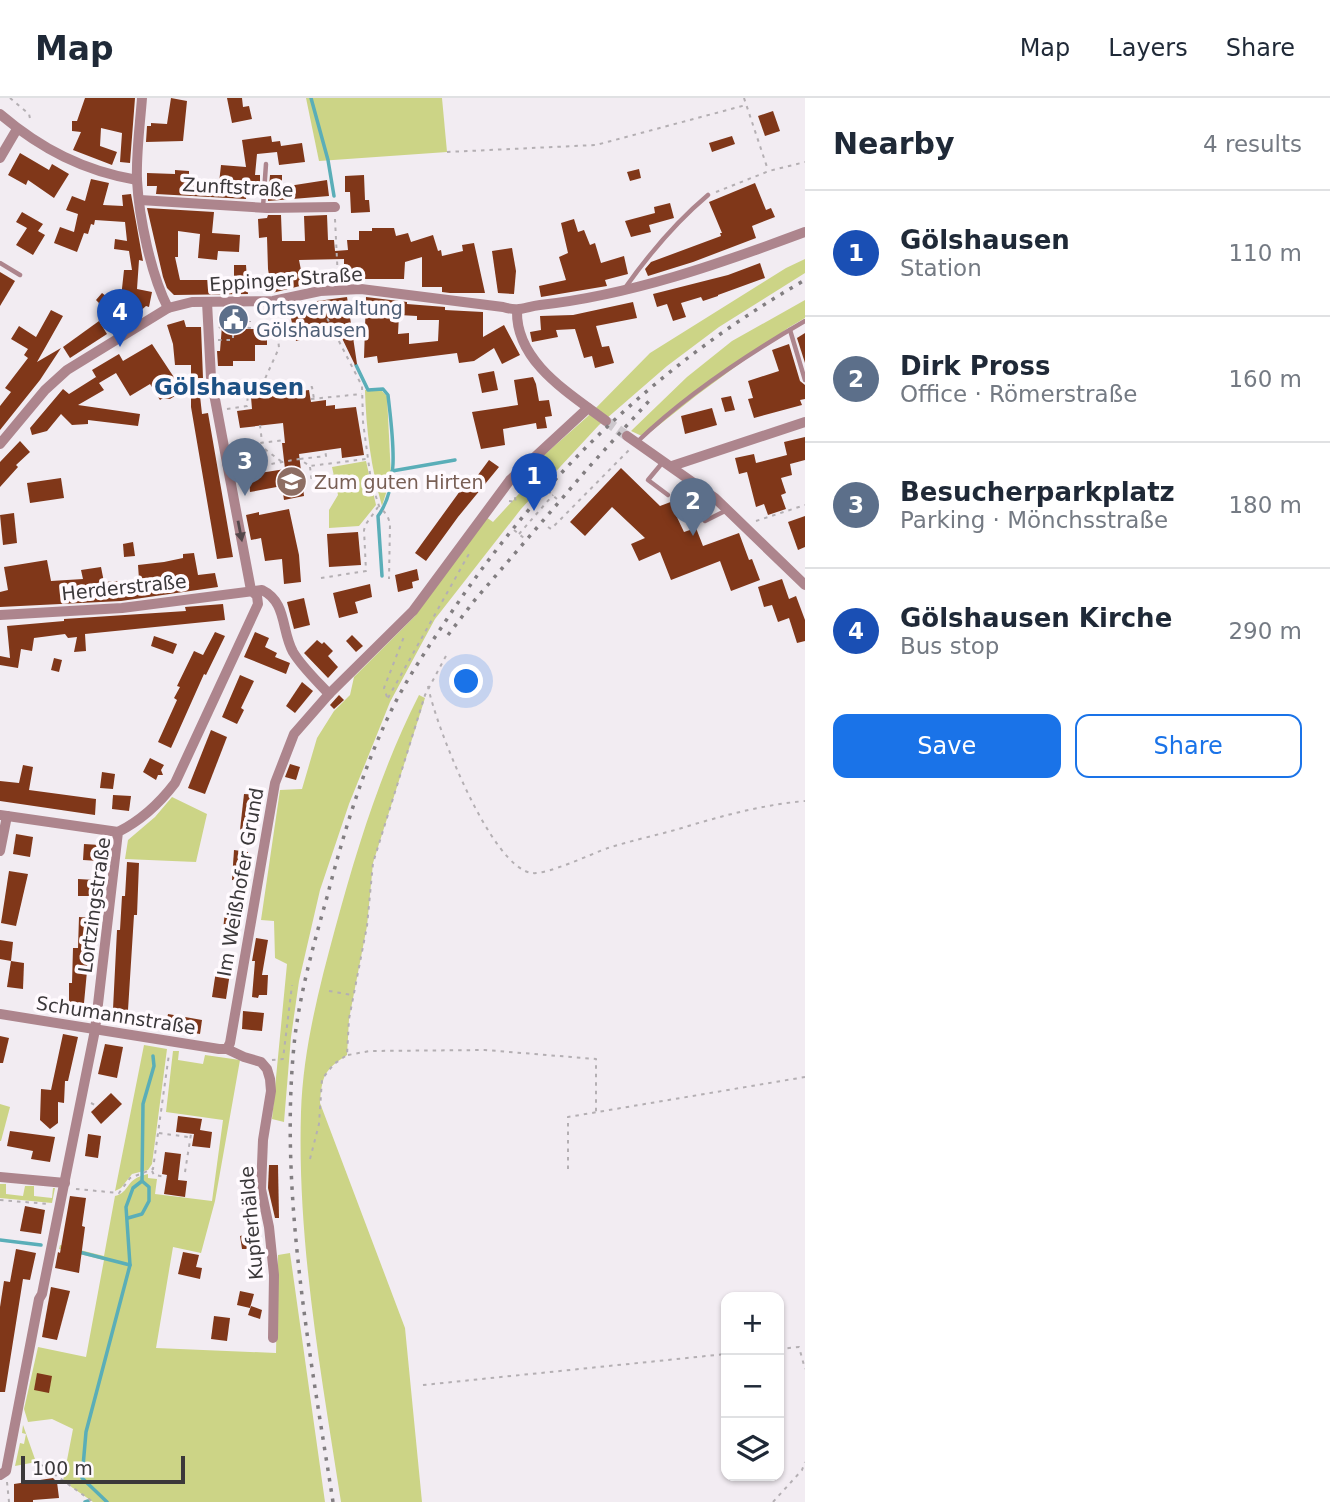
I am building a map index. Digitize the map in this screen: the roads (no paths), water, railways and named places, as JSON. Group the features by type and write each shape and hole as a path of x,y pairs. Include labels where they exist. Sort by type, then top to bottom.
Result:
{"street":[{"path":"142,98 137,180 149,254 168,308"},
{"path":"0,114 17,129 65,159 87,168 137,180"},
{"path":"0,158 17,129"},
{"name":"Zunftstraße","path":"140,200 263,208 335,207"},
{"name":"Eppinger Straße","path":"0,444 45,390 62,375 168,308 192,302 274,301 320,291 360,289 405,293 517,311 622,291 805,232"},
{"path":"207,302 211,378 251,590 262,590 271,594 278,604 293,651 329,695"},
{"path":"517,311 521,340 534,360 563,389 606,421"},
{"name":"Im Weißhofer Grund","path":"227,1048 275,783 294,734 424,596 486,510 588,408"},
{"path":"667,464 805,422"},
{"path":"631,443 667,464 727,510 805,584"},
{"name":"Herderstraße","path":"0,615 122,608 251,590"},
{"name":"Lortzingstraße","path":"3,1476 39,1298 67,1186 95,1030 118,832 138,822 158,804 175,783 258,604 257,596 251,590"},
{"path":"0,851 3,815 118,832"},
{"name":"Schumannstraße","path":"0,1014 149,1038 162,1037 219,1049 227,1048"},
{"name":"Kupferhälde","path":"227,1048 261,1062 267,1069 271,1091 263,1140 261,1189 269,1227 274,1275 273,1338"},
{"path":"0,1177 67,1186"}],"lane":[{"path":"263,208 266,164"},
{"path":"622,291 688,212 708,195"},
{"path":"0,263 19,275"},
{"path":"631,443 753,352 805,321"},
{"path":"790,330 805,380"},
{"path":"667,464 648,480 668,495"},
{"path":"705,522 727,510"}],"waterway":[{"path":"311,98 328,160 334,196"},
{"path":"356,365 368,390 383,389 388,395 393,458 390,489 378,516 382,576"},
{"path":"392,471 455,460"},
{"path":"107,1502 82,1478 86,1432 130,1265 126,1207 133,1188 142,1181 143,1104 154,1066 153,1056"},
{"path":"128,1218 142,1214 149,1201 149,1187 142,1181"},
{"path":"0,1240 41,1245"},
{"path":"79,1252 130,1265"}],"tunnel":[{"path":"606,421 627,436"}],"railway":[{"path":"333,1502 299,1270 293,1211 291,1093 295,1036 304,983 340,848 364,774 395,703 447,619 483,567 563,472 651,387 751,313 805,280"},
{"path":"448,635 589,467 649,401"}],"place":[{"name":"Ortsverwaltung Gölshausen","path":"233,319"},
{"name":"Gölshausen Kirche","path":"120,347"},
{"name":"Zum guten Hirten","path":"291,482"},
{"name":"Besucherparkplatz","path":"245,496"},
{"name":"Gölshausen","path":"534,511"},
{"name":"Dirk Pross","path":"693,536"}],"district":[{"name":"Gölshausen","path":"229,387"}]}
